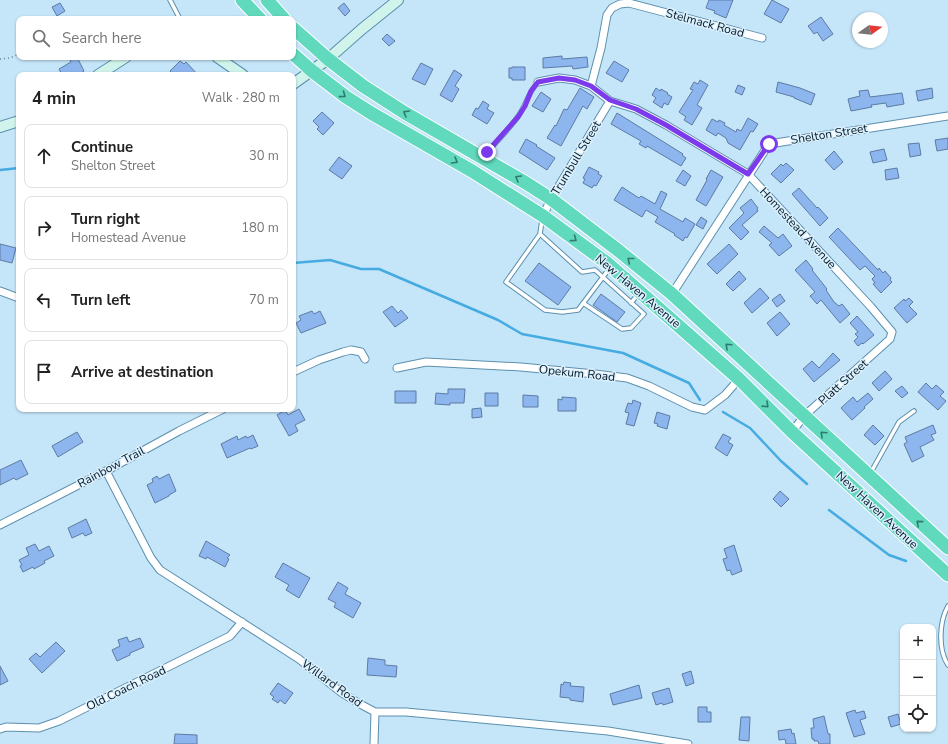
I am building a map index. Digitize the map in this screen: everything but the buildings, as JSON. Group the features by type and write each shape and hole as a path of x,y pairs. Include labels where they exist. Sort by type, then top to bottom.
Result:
{"highway":[{"path":"242,0 257,16"},
{"path":"267,0 281,16"},
{"name":"New Haven Avenue","path":"296,31 328,59 363,86 405,113 551,199 618,251 672,294 869,477 948,548"},
{"name":"New Haven Avenue","path":"296,57 346,97 370,113 472,171 543,216 611,267 654,303 739,379 792,432 948,575"}],"main road":[{"path":"296,82 328,59 398,0"},
{"path":"103,72 121,60"},
{"path":"221,60 239,72"},
{"path":"0,127 16,122"}],"street":[{"name":"Stelmack Road","path":"591,86 601,48 607,15 612,8 620,4 629,3 762,38"},
{"name":"Homestead Avenue","path":"538,82 559,78 575,80 591,86 610,100 636,109 666,125 748,174 871,307 892,332"},
{"name":"Trumbull Street","path":"543,216 551,199 610,100"},
{"name":"Shelton Street","path":"672,294 748,174 769,144 948,116"},
{"path":"0,291 16,297"},
{"name":"Platt Street","path":"792,432 804,416 890,339 892,332"},
{"path":"296,371 319,360 351,350 361,352 365,358"},
{"name":"Opekum Road","path":"397,368 426,362 595,374 632,380 649,386 692,407 705,410 725,395 739,379"},
{"name":"Rainbow Trail","path":"0,525 217,412"},
{"name":"Willard Road","path":"106,471 151,558 160,570 298,659 342,693 375,712 406,712 608,731 688,744"},
{"name":"Old Coach Road","path":"0,728 39,728 59,721 230,636 242,622"},
{"path":"374,744 375,712"}],"lane":[{"path":"170,0 178,16"},
{"path":"483,158 518,117 525,106 531,91 538,82"},
{"path":"543,216 540,234 506,282 546,310 562,312 578,310 611,267"},
{"path":"540,234 582,272 595,270 644,314"},
{"path":"631,303 640,292"},
{"path":"583,303 622,329 631,328 654,303"},
{"path":"869,477 899,422 914,411"},
{"path":"948,606 942,621 942,638 945,660 948,665"}],"path":[{"path":"0,58 10,58 16,55"}],"waterway":[{"path":"0,170 16,168"},
{"path":"296,263 330,260 361,269 379,269 498,320 522,334 623,353 689,383 700,400"},
{"path":"723,412 750,428 781,461 807,484"},
{"path":"829,510 889,555 906,561"}],"route":[{"path":"487,152 518,117 525,106 531,91 538,82 559,78 575,80 591,86 610,100 636,109 666,125 748,174 769,144"}]}
